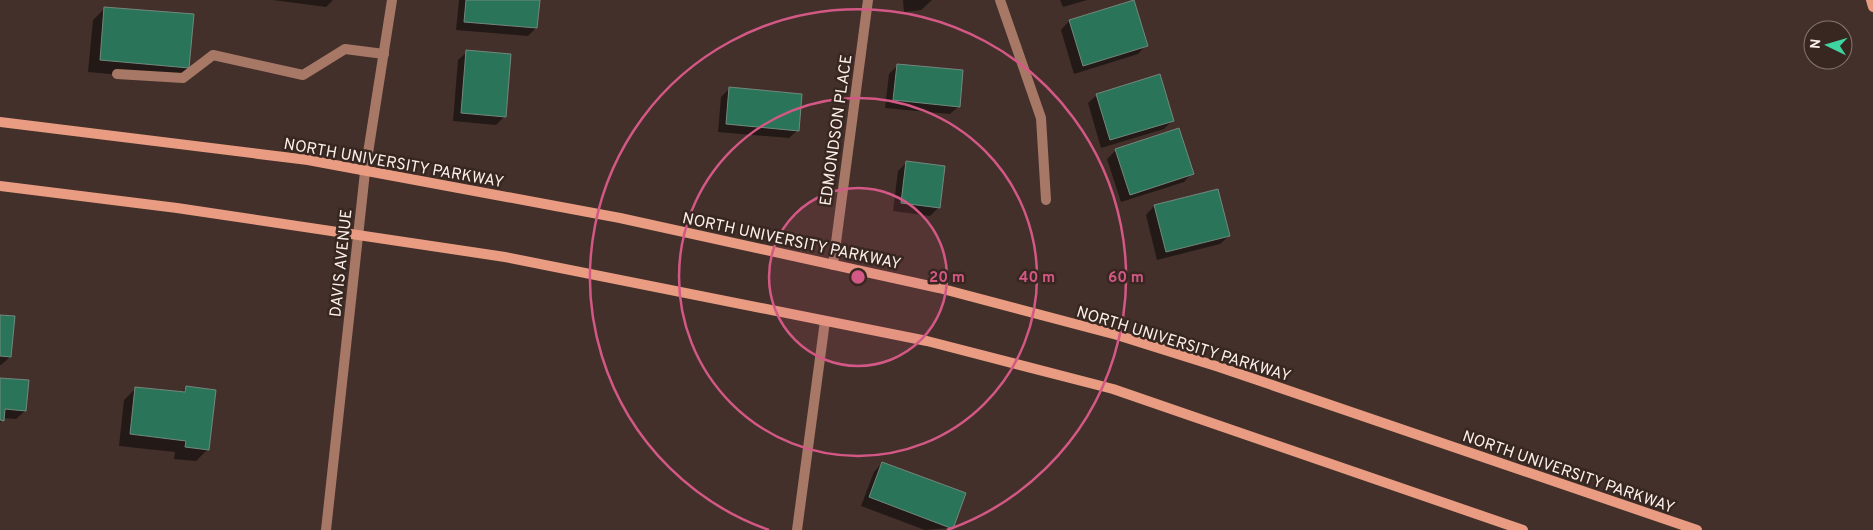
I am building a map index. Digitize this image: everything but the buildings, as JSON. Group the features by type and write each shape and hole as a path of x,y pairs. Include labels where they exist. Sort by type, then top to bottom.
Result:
{"main road":[{"path":"1871,0 1873,8"},
{"name":"NORTH UNIVERSITY PARKWAY","path":"0,122 308,160 620,218 939,288 1117,335 1219,367 1697,530"},
{"path":"0,186 177,208 505,257 927,341 1113,389 1523,530"}],"street":[{"name":"DAVIS AVENUE","path":"326,530 365,172 392,0"},
{"name":"EDMONDSON PLACE","path":"833,265 868,0"},
{"path":"1000,0 1041,118 1046,200"},
{"path":"118,74 183,78 213,55 303,75 345,50 384,54"},
{"path":"797,530 825,321"}]}
